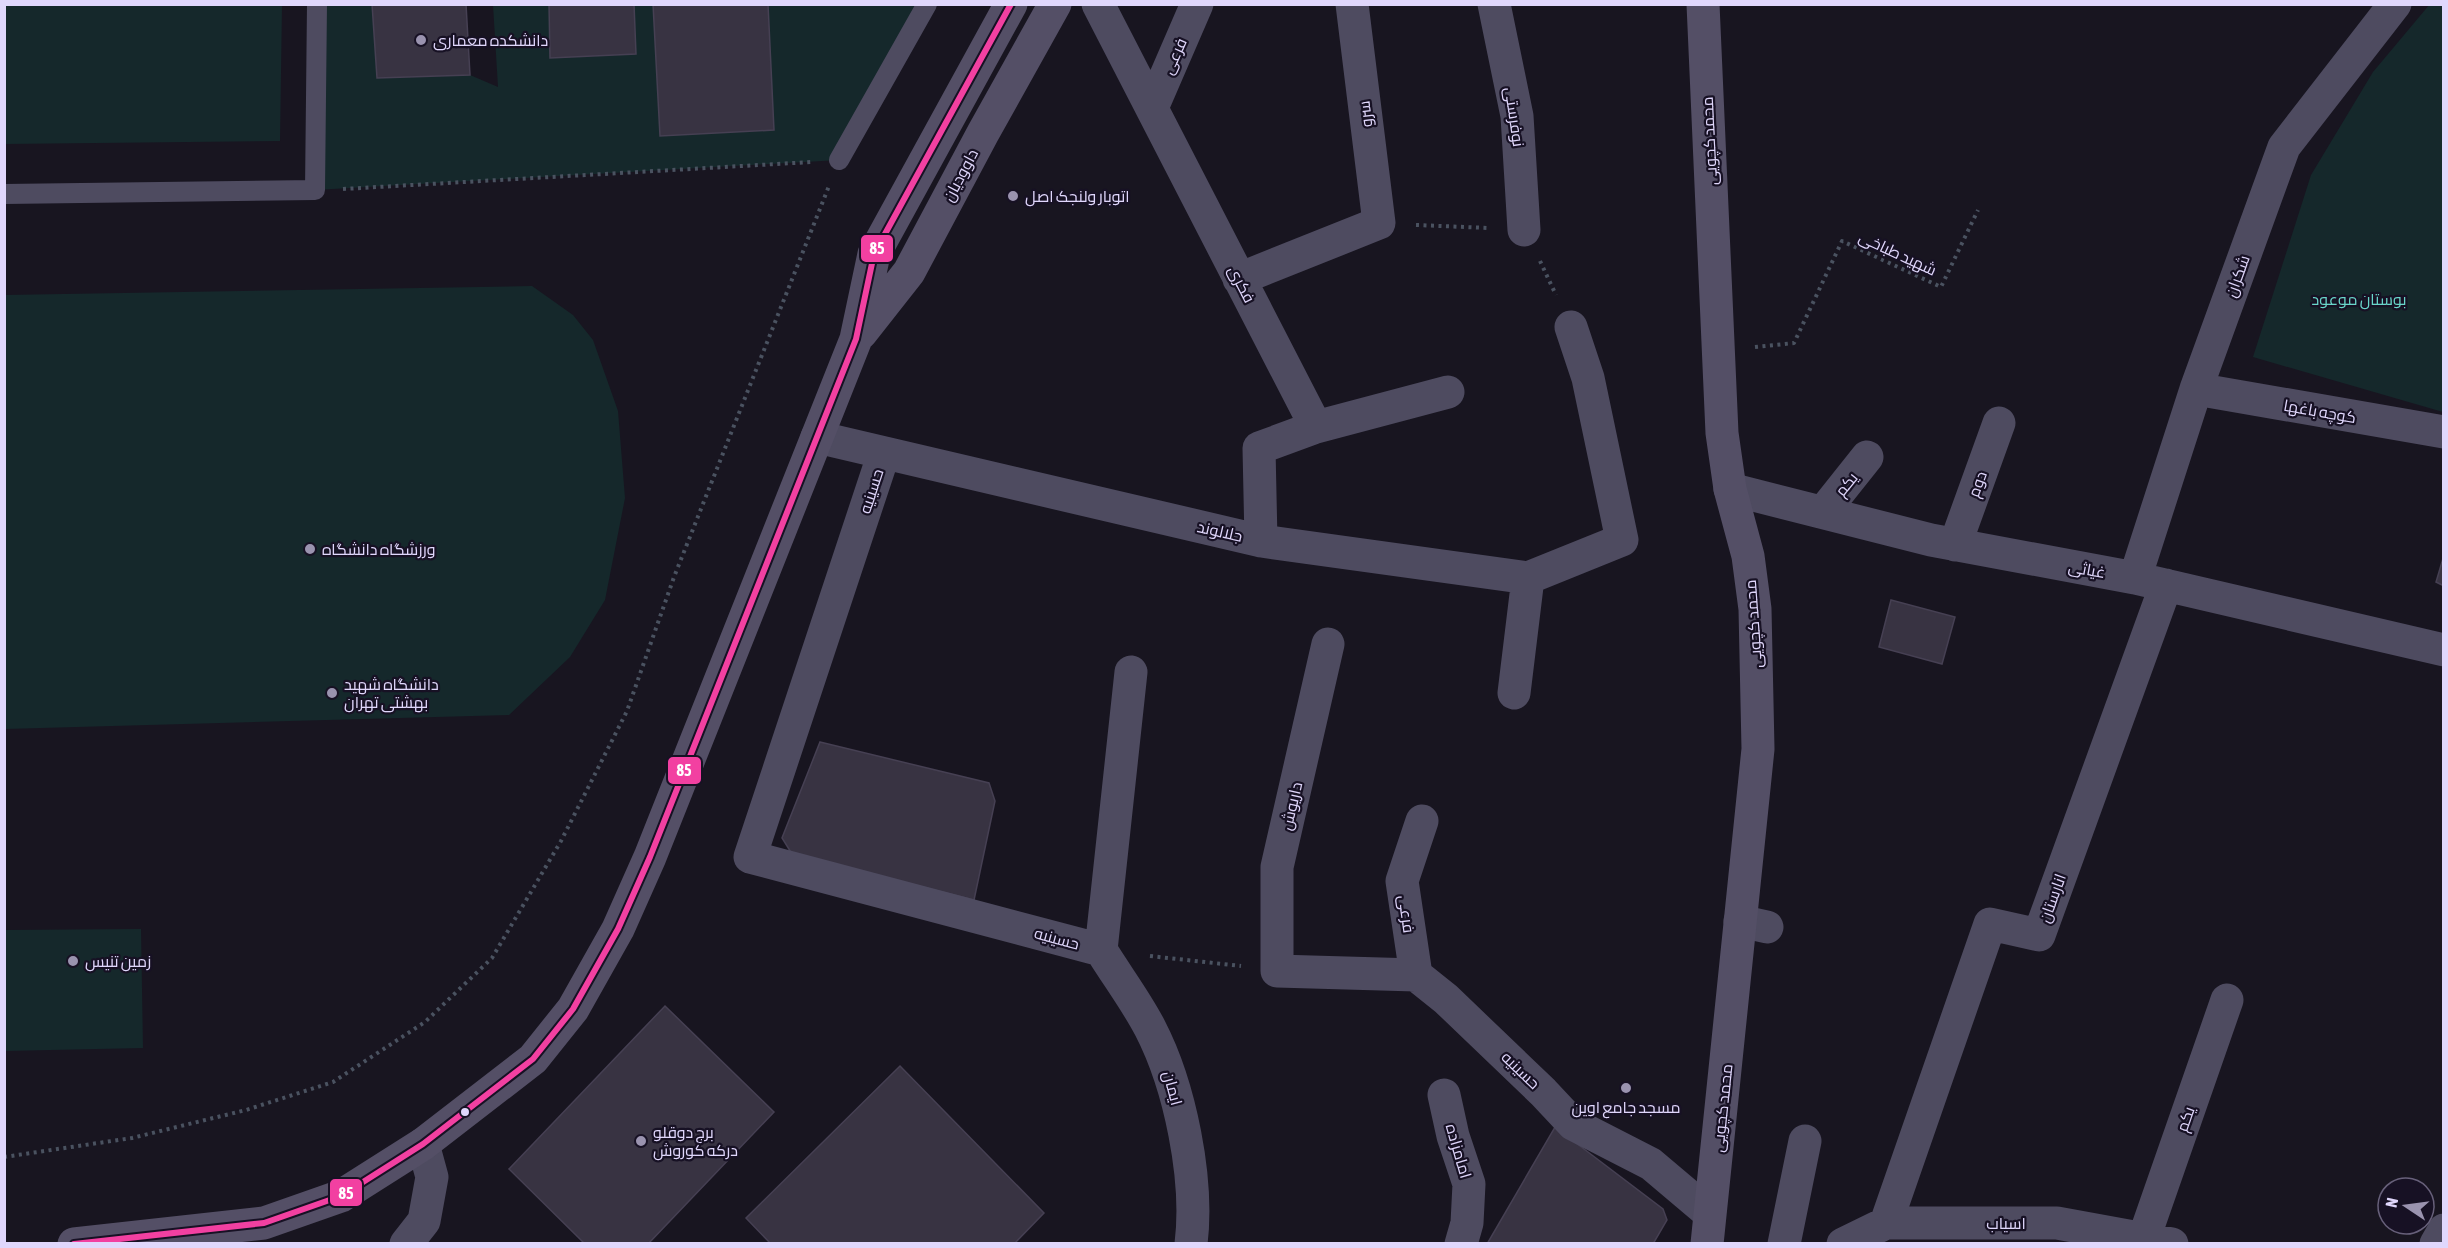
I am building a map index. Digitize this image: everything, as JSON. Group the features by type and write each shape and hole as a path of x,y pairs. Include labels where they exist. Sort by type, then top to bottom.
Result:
{"street":[{"name":"داوودیان","path":"74,1244 264,1223 341,1196 423,1144 533,1059 573,1009 618,929 650,857 856,339 874,254 1011,4"},
{"name":"داوودیان","path":"856,339 909,272 1055,4"},
{"name":"فکری","path":"1098,4 1316,427"},
{"name":"فرعی","path":"1152,108 1197,4"},
{"name":"سرو","path":"1352,4 1379,223"},
{"name":"نوفرستی","path":"1494,4 1517,116 1524,230"},
{"name":"محمد کچویی","path":"1703,4 1722,433 1730,489 1748,556 1755,632 1758,749 1754,924 1708,1228"},
{"name":"شکران","path":"2135,578 2196,389 2284,147 2395,4"},
{"path":"1239,279 1379,223"},
{"name":"جلالوند","path":"817,437 1261,541 1528,578 1622,540 1588,378 1571,327"},
{"name":"کوچه باغها","path":"2196,389 2444,432"},
{"path":"1261,541 1259,448 1316,427 1448,392"},
{"name":"دوم","path":"1955,545 1999,423"},
{"name":"حسینیه","path":"884,453 750,857 1101,950"},
{"name":"یکم","path":"1824,511 1867,457"},
{"name":"غیاثی","path":"1730,489 1955,545 2135,578 2444,650"},
{"path":"1514,693 1528,578"},
{"name":"انارستان","path":"1886,1223 1990,924 2039,935 2166,585"},
{"name":"داریوش","path":"1277,971 1277,867 1328,644"},
{"path":"1101,950 1131,672"},
{"name":"فرعی","path":"1416,975 1402,881 1422,821"},
{"name":"ایمان","path":"1101,950 1150,1027 1168,1066 1189,1164 1193,1225 1191,1244"},
{"path":"1277,971 1416,975"},
{"name":"حسینیه","path":"1416,975 1454,1007 1573,1124 1652,1164 1708,1228"},
{"name":"یکم","path":"2158,1241 2227,1000"},
{"name":"امامزاده","path":"1444,1095 1453,1136 1469,1184 1467,1223 1461,1244"},
{"path":"1784,1244 1805,1141"},
{"path":"408,1243 424,1221 432,1177 423,1144"},
{"name":"اسیاب","path":"1843,1244 1886,1223 2057,1223 2158,1241"},
{"path":"2436,1244 2444,1230"}],"lane":[{"path":"4,194 315,190 317,4"},
{"path":"839,160 927,4"}],"path":[{"path":"4,1157 132,1138 246,1110 333,1082 425,1023 492,958 561,841 627,711 674,577 839,160 315,190"},
{"name":"شهید طباخی","path":"1718,350 1794,343 1842,241 1941,287 1978,210"},
{"path":"1379,223 1524,230 1571,327"},
{"name":"حسینیه","path":"1101,950 1277,971"}],"green space":[{"name":"بوستان موعود","path":"2430,4 2444,5 2443,412 2253,357 2311,175 2373,72"},
{"path":"4,5 282,5 280,141 5,144"},
{"path":"317,5 372,5 377,78 470,75 498,87 493,5 549,5 551,58 636,54 634,5 927,5 839,160 315,190"},
{"name":"ورزشگاه دانشگاه","path":"532,286 573,315 593,340 618,411 625,498 605,600 570,657 509,715 5,729 5,295"},
{"name":"زمین تنیس","path":"141,929 143,1048 5,1051 5,930"}],"building":[{"name":"دانشکده معماری","path":"372,4 466,4 470,75 377,78"},
{"name":"دانشکده معماری","path":"549,4 634,4 636,54 550,58"},
{"path":"653,4 768,4 774,130 660,136"},
{"path":"2444,555 2444,586 2436,582"},
{"path":"1891,600 1955,617 1942,664 1879,647"},
{"path":"820,742 989,783 995,801 974,900 792,854 782,838"},
{"name":"برج دوقلو درکه کوروش","path":"665,1006 774,1112 648,1244 585,1244 509,1169"},
{"name":"برج دوقلو درکه کوروش","path":"900,1066 1044,1213 1014,1244 771,1244 746,1218"},
{"path":"1555,1127 1663,1209 1667,1220 1653,1244 1487,1244"}],"transit line":[{"name":"85","path":"74,1244 264,1223 341,1196 423,1144 533,1059 573,1009 618,929 650,857 856,339 874,254 1011,4"}],"place":[{"name":"دانشکده معماری","path":"421,40"},
{"name":"اتوبار ولنجک اصل","path":"1013,196"},
{"name":"ورزشگاه دانشگاه","path":"310,549"},
{"name":"دانشگاه شهید بهشتی تهران","path":"332,693"},
{"name":"زمین تنیس","path":"73,961"},
{"name":"مسجد جامع اوین","path":"1626,1088"},
{"name":"برج دوقلو درکه کوروش","path":"641,1141"}]}
